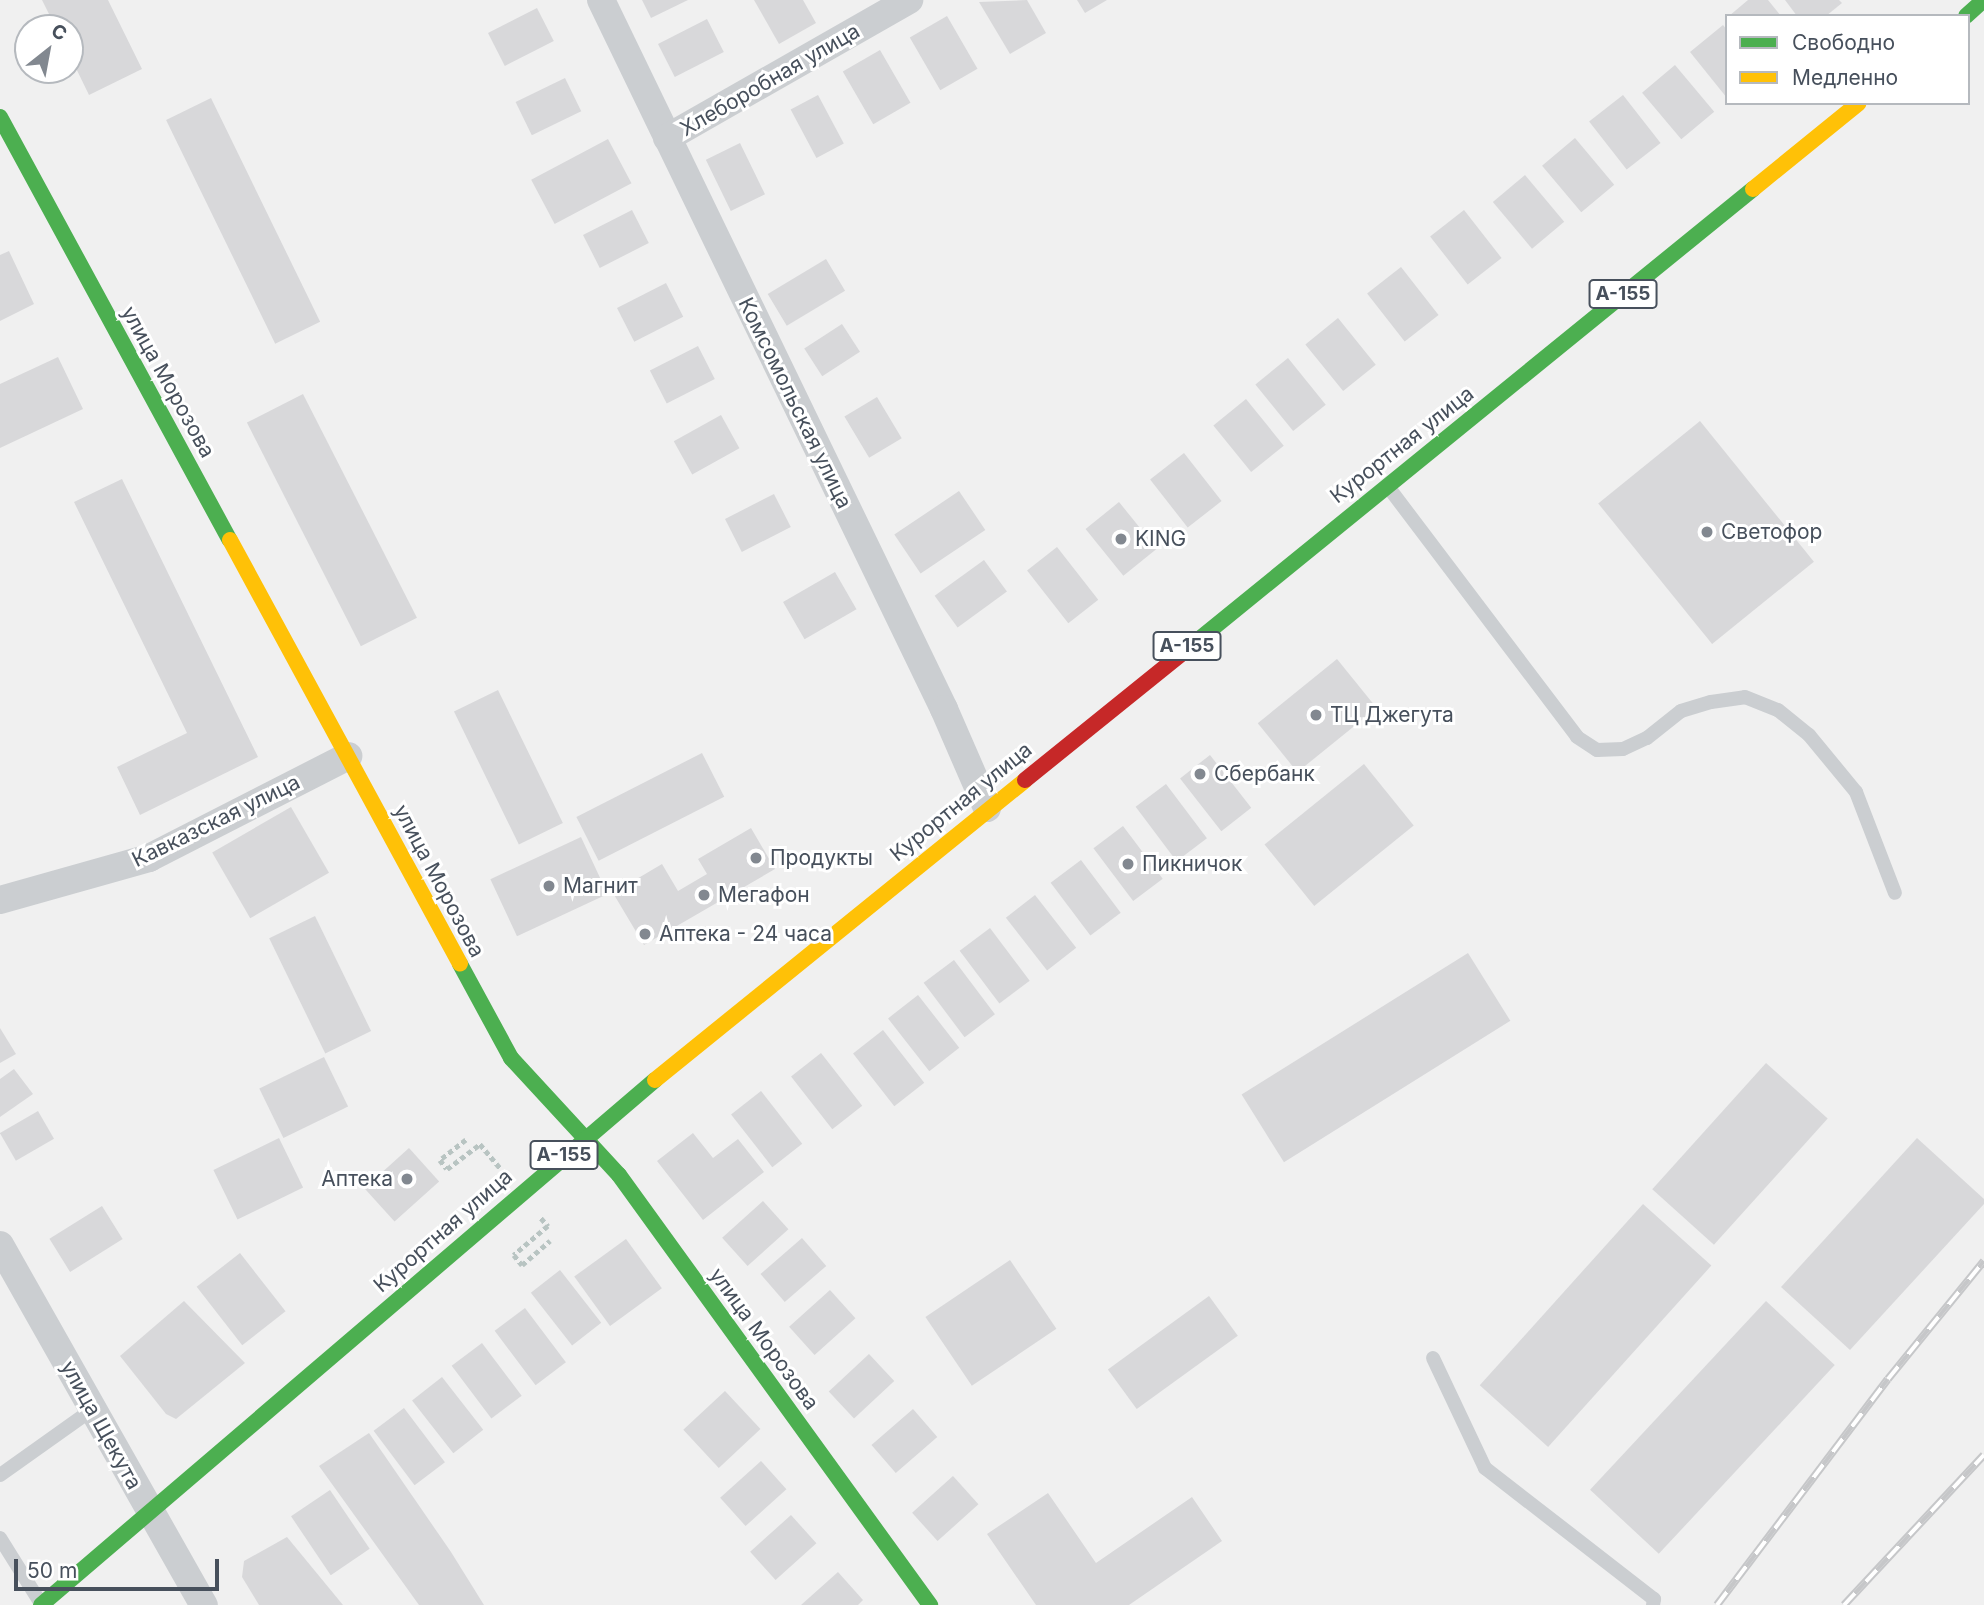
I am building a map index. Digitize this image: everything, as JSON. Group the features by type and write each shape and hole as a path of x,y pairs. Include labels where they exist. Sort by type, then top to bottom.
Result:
{"main road":[{"path":"1968,14 1984,0"},
{"name":"Курортная улица","path":"42,1605 149,1510 583,1139 987,808 1856,105"},
{"name":"улица Морозова","path":"0,117 511,1058 583,1139 620,1175 930,1605"}],"street":[{"name":"Комсомольская улица","path":"601,0 944,709 987,808"},
{"name":"Хлеборобная улица","path":"667,138 909,0"},
{"name":"Кавказская улица","path":"0,900 149,858 348,756"},
{"name":"улица Щекута","path":"0,1245 204,1605"}],"lane":[{"path":"1386,484 1577,737 1597,750 1623,749 1647,738 1681,711 1711,702 1745,697 1778,710 1809,735 1856,792 1895,892"},
{"path":"1433,1358 1485,1468 1654,1599 1653,1605"},
{"path":"0,1475 93,1409"},
{"path":"0,1538 42,1605"}],"path":[{"path":"466,1140 440,1160 447,1169 480,1144"},
{"path":"548,1226 514,1255 522,1265 550,1241"}],"building":[{"path":"42,0 108,0 142,69 89,95 84,84 84,14 49,14"},
{"path":"642,0 688,0 651,18"},
{"path":"754,0 803,0 816,23 779,44"},
{"path":"1027,0 1046,33 1010,54 979,2"},
{"path":"1077,0 1107,0 1085,13"},
{"path":"1748,0 1768,0 1779,14 1731,14"},
{"path":"1785,0 1839,0 1842,3 1828,14 1796,14"},
{"path":"537,8 554,41 505,66 488,33"},
{"path":"947,16 978,69 940,90 910,38"},
{"path":"707,19 724,52 675,77 658,44"},
{"path":"1723,25 1725,96 1690,52"},
{"path":"880,50 910,103 873,124 843,72"},
{"path":"1675,65 1714,112 1681,139 1642,93"},
{"path":"565,78 581,111 532,135 516,102"},
{"path":"818,95 844,144 816,158 791,110"},
{"path":"1623,95 1661,143 1627,170 1589,121"},
{"path":"211,98 320,322 275,344 166,120"},
{"path":"1575,138 1614,185 1581,212 1542,166"},
{"path":"608,139 631,183 555,224 531,180"},
{"path":"740,143 765,194 731,211 706,160"},
{"path":"1525,175 1564,222 1532,249 1493,202"},
{"path":"632,210 649,243 600,268 583,235"},
{"path":"1464,210 1502,258 1468,285 1430,236"},
{"path":"9,251 34,304 0,321 0,255"},
{"path":"826,259 845,291 787,326 768,294"},
{"path":"1401,267 1439,315 1405,342 1367,293"},
{"path":"666,283 683,317 634,342 617,308"},
{"path":"1338,318 1376,365 1343,391 1305,344"},
{"path":"842,324 860,352 822,376 804,349"},
{"path":"698,346 715,379 667,403 650,371"},
{"path":"58,357 83,409 0,448 0,384"},
{"path":"1288,358 1326,405 1293,431 1255,384"},
{"path":"303,394 417,618 361,646 247,423"},
{"path":"877,397 902,438 869,458 844,417"},
{"path":"1246,399 1284,446 1251,472 1213,425"},
{"path":"721,415 739,448 692,474 674,441"},
{"name":"Светофор","path":"1700,421 1814,562 1712,644 1598,503"},
{"path":"1184,453 1222,501 1188,528 1150,479"},
{"path":"122,479 258,757 140,815 117,767 187,733 74,502"},
{"path":"959,491 985,530 921,574 894,535"},
{"path":"774,494 791,527 742,552 725,519"},
{"name":"KING","path":"1119,502 1157,549 1123,576 1086,529"},
{"path":"1057,547 1098,600 1068,623 1027,570"},
{"path":"984,560 1007,592 958,627 935,596"},
{"path":"835,572 856,609 805,639 783,602"},
{"name":"ТЦ Джегута","path":"1337,659 1377,708 1297,772 1258,723"},
{"path":"498,690 563,823 519,845 454,711"},
{"path":"702,753 724,797 599,861 576,817"},
{"path":"1210,755 1251,808 1221,831 1180,778"},
{"path":"1364,764 1414,825 1314,906 1265,845"},
{"path":"1166,784 1207,838 1177,861 1136,807"},
{"path":"291,807 329,873 250,918 212,852"},
{"name":"Пикничок","path":"1123,826 1163,879 1133,901 1093,848"},
{"path":"751,828 775,869 644,945 613,893 662,864 678,891 707,874 698,859"},
{"name":"Магнит","path":"581,837 608,894 517,936 490,879"},
{"path":"1081,860 1121,913 1090,936 1051,883"},
{"path":"1035,895 1076,948 1047,971 1006,918"},
{"path":"315,916 371,1031 325,1053 269,938"},
{"path":"990,928 1030,981 999,1004 960,951"},
{"path":"1468,953 1510,1021 1284,1162 1242,1094"},
{"path":"954,960 995,1014 965,1037 924,983"},
{"path":"918,995 959,1048 929,1071 888,1018"},
{"path":"0,1028 16,1054 0,1063"},
{"path":"883,1030 924,1083 894,1106 853,1053"},
{"path":"821,1053 862,1106 832,1129 791,1076"},
{"path":"324,1057 348,1106 283,1138 259,1089"},
{"path":"1766,1063 1828,1119 1714,1245 1652,1189"},
{"path":"14,1069 33,1094 0,1117 0,1079"},
{"path":"761,1091 802,1144 772,1167 731,1114"},
{"path":"38,1111 54,1139 16,1161 0,1133"},
{"path":"693,1133 713,1158 738,1139 764,1172 703,1220 657,1161"},
{"path":"279,1138 303,1187 237,1219 213,1170"},
{"path":"1917,1138 1984,1199 1984,1204 1850,1350 1781,1287"},
{"path":"409,1148 439,1181 395,1222 364,1188"},
{"path":"763,1201 788,1229 748,1266 722,1238"},
{"path":"1643,1204 1711,1266 1548,1447 1480,1385"},
{"path":"102,1206 123,1239 70,1272 49,1239"},
{"path":"802,1238 826,1266 785,1302 760,1274"},
{"path":"626,1239 662,1288 610,1326 574,1277"},
{"path":"240,1253 286,1311 242,1345 197,1287"},
{"path":"1010,1260 1056,1329 972,1386 925,1317"},
{"path":"560,1270 601,1323 572,1346 531,1293"},
{"path":"830,1290 855,1318 815,1355 789,1327"},
{"path":"1209,1296 1238,1336 1137,1409 1108,1369"},
{"path":"184,1301 245,1363 176,1419 166,1414 120,1356"},
{"path":"1766,1301 1835,1365 1659,1554 1590,1490"},
{"path":"525,1308 566,1362 536,1385 495,1331"},
{"path":"482,1343 522,1396 491,1419 452,1366"},
{"path":"869,1354 894,1381 854,1419 829,1392"},
{"path":"442,1377 483,1430 453,1453 412,1400"},
{"path":"725,1391 760,1429 719,1468 683,1430"},
{"path":"404,1408 445,1462 415,1485 374,1431"},
{"path":"913,1409 937,1437 896,1473 871,1445"},
{"path":"369,1433 484,1605 419,1605 319,1466"},
{"path":"761,1461 786,1489 746,1526 720,1498"},
{"path":"953,1476 978,1504 938,1541 912,1513"},
{"path":"330,1490 370,1549 331,1575 291,1516"},
{"path":"1048,1493 1096,1563 1192,1497 1222,1541 1129,1605 1036,1605 987,1534"},
{"path":"791,1515 816,1543 776,1580 750,1552"},
{"path":"287,1537 343,1605 259,1605 242,1577 244,1561"},
{"path":"838,1572 863,1600 858,1605 801,1605"}],"railway":[{"path":"1717,1605 1888,1379 1984,1261"},
{"path":"1844,1605 1984,1455"}],"traffic: fast":[{"path":"1968,14 1984,0"},
{"path":"0,117 230,540"},
{"path":"1197,641 1753,189"},
{"path":"460,964 511,1058 619,1175 930,1605"},
{"path":"41,1605 655,1080"}],"traffic: slow":[{"path":"1753,189 1857,105"},
{"path":"230,540 460,964"},
{"path":"655,1080 1025,780"}],"traffic: jam":[{"path":"1025,780 1197,641"}],"place":[{"name":"Светофор","path":"1707,532"},
{"name":"KING","path":"1121,539"},
{"name":"ТЦ Джегута","path":"1316,715"},
{"name":"Сбербанк","path":"1200,774"},
{"name":"Продукты","path":"756,858"},
{"name":"Пикничок","path":"1128,864"},
{"name":"Магнит","path":"549,886"},
{"name":"Мегафон","path":"704,895"},
{"name":"Аптека - 24 часа","path":"645,934"},
{"name":"Аптека","path":"407,1179"}]}
